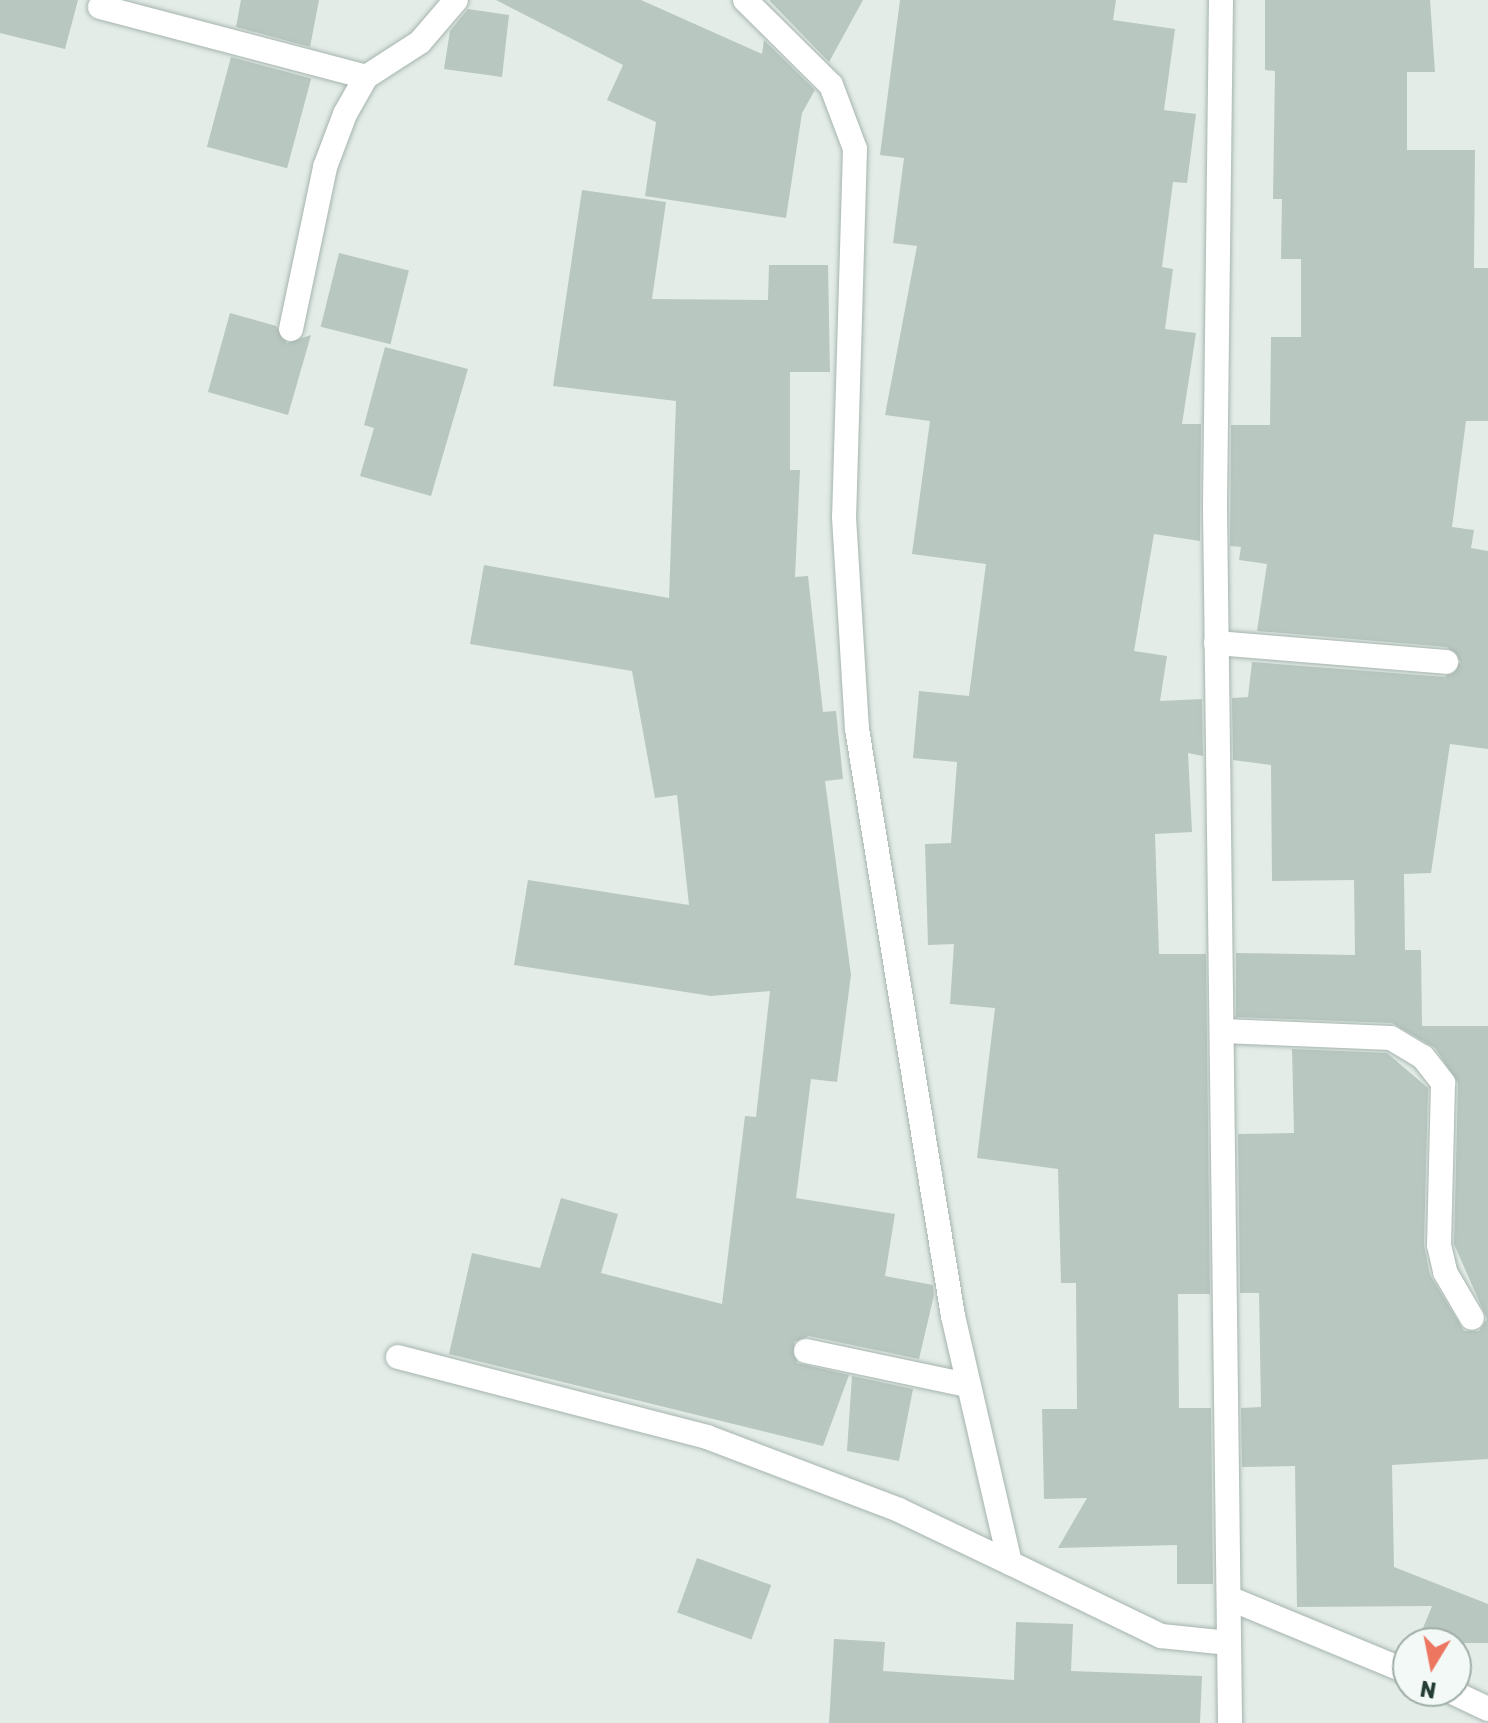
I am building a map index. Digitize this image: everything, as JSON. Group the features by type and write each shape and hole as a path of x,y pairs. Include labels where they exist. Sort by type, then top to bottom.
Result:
{"street":[{"path":"291,329 325,167 366,77 420,42 456,0"},
{"path":"745,0 831,85 855,149 844,517 851,661 869,830 968,1385 1010,1563"},
{"path":"1221,0 1216,643 1231,1599 1230,1723"},
{"path":"100,7 366,77"},
{"path":"1216,643 1446,662"},
{"path":"1223,1031 1391,1038 1423,1057 1443,1083 1439,1245 1445,1272 1472,1318"},
{"path":"806,1351 968,1385"},
{"path":"398,1357 707,1437 899,1510 1161,1636 1229,1643"},
{"path":"1231,1599 1392,1665"}],"building":[{"path":"0,0 78,0 65,49 0,33"},
{"path":"241,0 319,0 310,47 236,27"},
{"path":"496,0 641,0 762,54 764,40 815,90 802,113 786,218 645,196 656,122 607,100 623,65"},
{"path":"769,0 863,0 829,62"},
{"path":"900,0 1116,0 1113,20 1175,29 1164,110 1196,114 1187,183 1173,182 1162,267 1173,269 1165,329 1196,333 1182,424 1201,424 1200,541 1154,534 1134,651 1167,656 1160,701 1202,699 1203,756 1188,753 1192,832 1155,834 1159,954 1206,954 1210,1294 1178,1294 1179,1408 1211,1408 1213,1584 1177,1584 1177,1545 1058,1548 1087,1498 1044,1499 1042,1409 1077,1409 1076,1283 1061,1283 1058,1169 977,1158 995,1008 950,1004 954,944 928,945 925,844 951,843 957,762 913,758 919,691 969,696 986,564 912,554 930,421 885,415 917,246 893,243 904,158 880,155"},
{"path":"1265,0 1430,0 1435,72 1407,72 1407,150 1475,150 1474,268 1488,268 1488,421 1466,421 1452,527 1474,530 1471,548 1488,551 1488,749 1450,744 1431,873 1404,874 1405,950 1421,950 1422,1026 1488,1026 1488,1459 1392,1465 1394,1567 1488,1604 1488,1643 1472,1643 1472,1627 1423,1627 1432,1606 1297,1607 1295,1466 1242,1467 1241,1408 1261,1407 1259,1293 1240,1293 1238,1134 1294,1133 1292,1049 1387,1053 1428,1088 1424,1245 1430,1275 1464,1331 1479,1331 1487,1319 1454,1244 1458,1083 1435,1048 1392,1023 1236,1017 1236,953 1355,955 1354,880 1272,881 1271,765 1233,760 1232,698 1248,697 1252,662 1445,677 1461,662 1447,647 1257,631 1267,564 1239,560 1241,547 1230,546 1231,425 1270,425 1271,337 1301,337 1301,259 1281,259 1282,199 1273,199 1275,71 1265,70"},
{"path":"468,9 509,15 502,77 444,69 450,31"},
{"path":"231,57 311,78 287,168 207,147"},
{"path":"582,190 666,202 652,299 768,300 769,265 828,265 830,372 790,372 790,470 800,470 795,577 808,576 823,712 836,711 843,779 825,781 851,975 837,1082 811,1079 796,1198 895,1214 885,1276 933,1285 934,1295 919,1359 809,1336 794,1342 797,1363 849,1375 823,1446 449,1354 472,1253 540,1268 561,1198 618,1214 601,1273 722,1304 745,1116 756,1117 770,991 711,996 514,965 528,880 689,905 677,795 655,798 632,671 470,644 484,565 669,598 676,401 553,386"},
{"path":"339,253 409,270 390,344 321,327"},
{"path":"230,313 276,326 287,343 311,335 288,415 208,392"},
{"path":"385,347 468,369 431,496 360,476 374,428 364,425"},
{"path":"852,1376 913,1389 899,1461 847,1451"},
{"path":"697,1558 771,1585 751,1640 677,1613"},
{"path":"1016,1622 1073,1624 1071,1671 1202,1676 1200,1723 829,1723 834,1639 885,1642 883,1671 1014,1680"}]}
